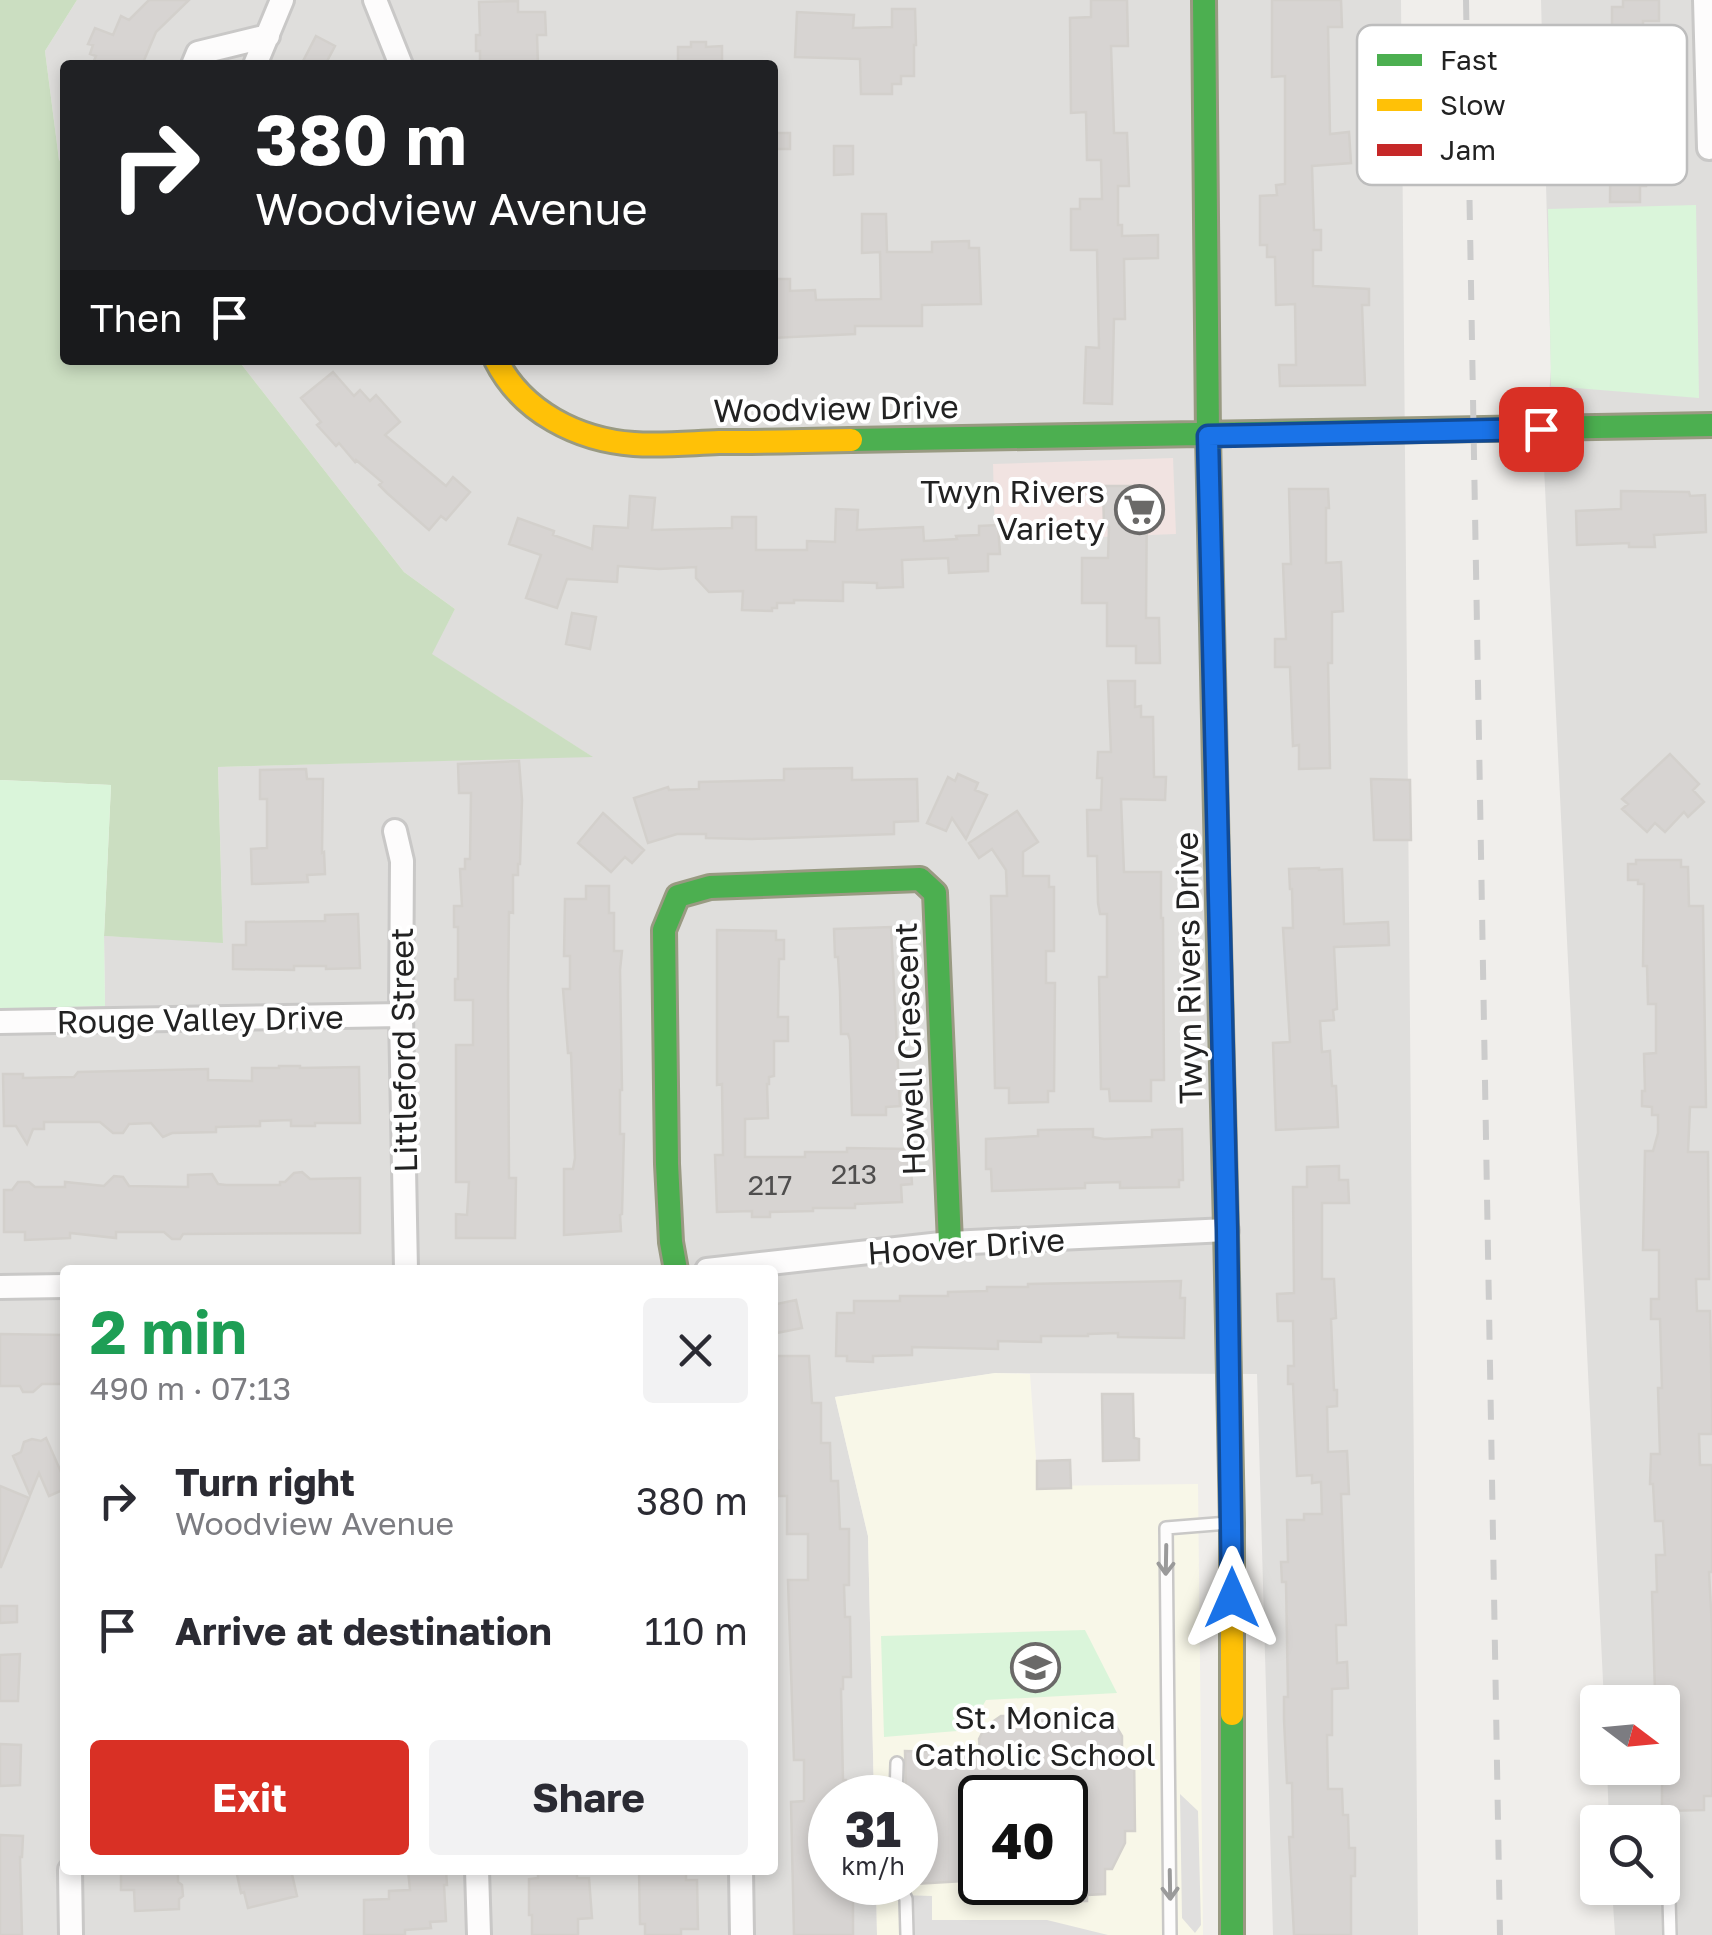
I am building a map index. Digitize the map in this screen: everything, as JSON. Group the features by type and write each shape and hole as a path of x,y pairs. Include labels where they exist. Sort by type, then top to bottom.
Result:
{"street":[{"path":"256,60 282,0"},
{"path":"376,0 399,60"},
{"name":"Twyn Rivers Drive","path":"1204,0 1208,436 1232,1523 1232,1935"},
{"path":"1705,0 1709,148"},
{"path":"195,60 198,53 268,36"},
{"name":"Woodview Drive","path":"498,365 538,411 582,434 633,444 1712,426"},
{"name":"Littleford Street","path":"394,831 402,861 406,1265"},
{"name":"Howell Crescent","path":"675,1265 667,1164 664,930 678,896 710,887 920,879 935,893 950,1242"},
{"name":"Rouge Valley Drive","path":"0,1022 401,1015"},
{"name":"Hoover Drive","path":"750,1265 950,1242 1227,1230"},
{"path":"0,1287 60,1286"},
{"path":"70,1875 71,1935"},
{"path":"477,1875 479,1935"},
{"path":"741,1875 742,1935"}],"lane":[{"path":"1170,1935 1166,1528 1232,1523"},
{"path":"897,1763 897,1775"},
{"path":"906,1905 906,1935"},
{"path":"1669,1905 1670,1935"}],"shaded area":[{"path":"77,0 1401,0 1401,25 1357,25 1357,185 1403,185 1418,1935 1273,1935 1257,1374 996,1373 835,1397 868,1536 873,1775 808,1775 808,1905 876,1905 877,1935 0,1935 0,1009 105,1006 104,936 223,942 218,767 591,756 431,654 455,609 404,572 242,365 778,365 778,60 60,60 60,161 45,51"},
{"path":"1541,0 1712,0 1712,1935 1615,1935 1613,1905 1680,1905 1680,1805 1608,1805 1608,1785 1680,1785 1680,1685 1603,1685 1544,467 1551,368 1546,185 1687,185 1687,25 1542,25"},
{"path":"1173,458 1176,534 995,541 993,464"},
{"name":"St. Monica Catholic School","path":"995,1373 1030,1374 1038,1486 1198,1484 1203,1935 877,1935 876,1905 938,1905 938,1775 873,1775 868,1536 835,1397"},
{"path":"1180,1794 1198,1811 1201,1925 1195,1933 1182,1918"},
{"path":"899,1905 932,1905 932,1920 1047,1920 1108,1935 900,1935"}],"green space":[{"path":"0,0 77,0 45,51 60,161 60,365 242,365 404,572 455,609 432,654 593,757 218,767 223,943 104,936 111,785 0,780"},
{"path":"1696,205 1699,398 1551,386 1548,209"},
{"path":"0,780 111,785 105,1006 0,1009"},
{"path":"1085,1630 1117,1693 986,1700 969,1730 884,1737 881,1636"}],"building":[{"path":"149,0 189,0 156,32 144,60 94,60 96,56 90,54 93,45 88,44 95,28 113,35 121,16 129,20"},
{"path":"1091,0 1127,0 1128,46 1111,46 1114,133 1127,133 1129,186 1118,186 1118,225 1122,225 1122,236 1158,235 1158,258 1124,259 1125,319 1114,319 1112,404 1084,403 1086,347 1099,348 1097,250 1071,250 1071,209 1080,209 1080,199 1102,199 1101,160 1087,160 1086,112 1071,113 1070,18 1091,17"},
{"path":"1272,0 1341,0 1342,27 1328,27 1330,134 1349,132 1351,163 1312,166 1314,230 1321,230 1321,250 1313,250 1313,286 1369,289 1369,305 1362,305 1365,385 1280,386 1279,365 1296,365 1295,304 1276,305 1275,257 1267,257 1267,245 1260,245 1260,196 1277,195 1276,185 1285,184 1285,76 1272,77"},
{"path":"1623,0 1659,0 1659,21 1612,25 1612,7 1623,7"},
{"path":"518,1 518,12 545,12 546,35 537,35 538,60 480,60 480,51 476,51 476,35 480,35 479,2"},
{"path":"892,9 915,9 916,45 914,76 901,76 901,84 892,84 892,94 861,94 860,59 795,57 797,12 854,15 853,28 892,27"},
{"path":"316,36 335,46 328,60 304,60"},
{"path":"691,42 706,42 706,47 722,46 722,60 678,60 678,47 691,47"},
{"path":"778,133 790,133 790,149 778,149"},
{"path":"834,146 853,146 853,174 834,175"},
{"path":"1610,185 1646,185 1640,186 1640,202 1610,202"},
{"path":"862,214 886,214 887,252 932,252 932,242 969,241 969,248 979,248 981,304 922,305 922,326 855,326 855,334 778,338 778,279 790,279 790,291 815,290 816,300 881,299 880,252 862,253"},
{"path":"333,372 354,396 360,390 370,401 376,395 400,422 385,435 446,486 453,477 470,492 446,520 441,516 429,530 317,425 321,422 301,398"},
{"path":"1103,486 1147,486 1146,618 1159,618 1160,663 1136,663 1136,646 1107,646 1107,603 1082,603 1082,558 1108,558 1109,527 1104,527"},
{"path":"1289,489 1328,489 1326,563 1341,562 1343,611 1332,612 1332,663 1328,663 1330,768 1299,769 1299,745 1293,746 1290,667 1275,667 1275,639 1286,639 1283,564 1291,564"},
{"path":"1621,491 1705,495 1706,532 1654,535 1655,547 1629,547 1629,543 1577,545 1576,511 1621,509"},
{"path":"630,496 655,498 652,530 732,528 732,517 756,517 756,550 807,550 807,541 835,542 836,509 858,510 857,530 923,527 924,541 979,535 979,526 998,525 1000,554 988,554 988,571 949,573 948,558 902,560 903,587 877,588 877,583 843,582 843,601 794,600 777,603 772,611 742,610 743,591 709,592 696,578 696,567 618,566 617,582 567,579 557,608 526,598 541,555 509,544 518,518 592,549 594,526 628,528"},
{"path":"572,613 596,617 590,649 566,644"},
{"path":"1108,681 1135,681 1135,707 1141,706 1141,717 1153,717 1154,777 1166,777 1165,800 1121,799 1124,872 1161,872 1164,1080 1151,1080 1151,1101 1110,1101 1109,1089 1101,1089 1099,977 1107,977 1107,914 1100,914 1098,903 1097,856 1088,856 1087,810 1101,810 1098,752 1111,752"},
{"path":"1670,754 1699,784 1693,790 1704,802 1688,817 1684,812 1665,832 1655,823 1647,832 1622,809 1628,804 1622,799"},
{"path":"519,761 520,864 518,875 513,875 513,913 509,912 508,994 509,1178 516,1178 515,1238 456,1238 456,1214 467,1215 469,1182 456,1182 456,1045 473,1045 473,1000 455,1000 458,927 454,927 454,906 462,906 460,869 465,869 465,859 470,859 471,793 459,793 458,764"},
{"path":"852,768 852,780 917,779 918,821 894,822 894,834 752,839 677,834 648,843 634,798 668,787 699,789 699,782 784,780 784,769"},
{"path":"306,769 307,779 323,779 325,874 307,875 308,882 252,884 251,849 267,848 267,799 260,799 260,770"},
{"path":"958,774 978,783 975,790 987,795 966,839 952,818 946,831 927,823 948,777 955,781"},
{"path":"1371,779 1410,780 1411,840 1374,840"},
{"path":"1017,811 1038,842 1023,852 1023,876 1049,876 1049,887 1054,887 1054,951 1046,951 1046,983 1055,983 1054,1091 1048,1091 1048,1102 1009,1103 1009,1088 995,1088 991,896 1007,896 1006,870 992,849 979,858 969,843"},
{"path":"603,813 644,850 632,863 625,857 611,872 578,843"},
{"path":"1636,860 1681,860 1681,867 1688,867 1689,906 1703,906 1706,1107 1690,1107 1688,1152 1708,1152 1709,1279 1696,1279 1697,1311 1710,1311 1712,1411 1712,1434 1699,1434 1700,1465 1712,1465 1709,1572 1712,1796 1704,1796 1704,1810 1680,1811 1680,1805 1662,1805 1662,1785 1680,1785 1680,1685 1655,1685 1652,1592 1657,1592 1656,1555 1665,1555 1663,1521 1655,1521 1650,1484 1651,1454 1660,1454 1660,1319 1651,1319 1651,1299 1659,1299 1659,1250 1643,1250 1645,1151 1653,1151 1658,1115 1652,1115 1652,1107 1642,1106 1642,1091 1644,1054 1656,1053 1656,1004 1648,1004 1647,966 1643,966 1644,884 1628,880 1628,864 1636,864"},
{"path":"1289,869 1342,869 1344,924 1388,922 1389,945 1334,947 1337,1009 1333,1010 1334,1020 1320,1021 1322,1052 1330,1051 1332,1086 1336,1086 1338,1127 1276,1130 1273,1043 1290,1042 1283,928 1293,928"},
{"path":"586,886 609,886 614,951 622,951 621,1231 564,1235 564,1169 573,1169 575,1158 571,1053 563,989 570,989 570,956 564,956 565,899 586,899"},
{"path":"358,914 360,968 233,969 233,945 246,945 246,922 325,921 325,915"},
{"path":"891,927 900,1106 886,1107 886,1115 852,1115 850,1040 848,1034 841,1034 834,929"},
{"path":"717,930 776,931 776,940 784,940 784,959 779,959 778,1017 788,1017 788,1041 774,1041 774,1076 769,1077 767,1084 768,1118 745,1119 745,1157 805,1157 805,1152 847,1152 847,1148 910,1149 912,1184 901,1185 902,1202 770,1212 770,1217 752,1217 752,1211 717,1212 715,1155 723,1155 722,1084 717,1085"},
{"path":"359,1067 360,1123 291,1126 291,1120 260,1121 260,1126 216,1127 216,1132 172,1133 163,1137 151,1123 129,1124 123,1133 113,1133 100,1122 44,1122 44,1129 33,1129 27,1144 16,1126 4,1126 3,1074 23,1074 23,1078 74,1077 78,1072 208,1069 208,1080 252,1081 252,1068"},
{"path":"1093,1129 1093,1137 1104,1139 1152,1137 1152,1130 1182,1129 1183,1180 1179,1180 1179,1187 1120,1188 1120,1182 1085,1183 1085,1188 992,1191 991,1169 986,1169 986,1139 1038,1136 1038,1130"},
{"path":"1339,1166 1339,1180 1348,1180 1349,1203 1322,1203 1322,1279 1334,1279 1336,1318 1331,1319 1337,1406 1327,1407 1328,1452 1347,1451 1349,1494 1341,1494 1346,1625 1336,1625 1337,1663 1347,1662 1348,1688 1332,1689 1332,1735 1327,1735 1328,1789 1342,1789 1349,1848 1355,1848 1355,1876 1351,1876 1351,1935 1294,1935 1289,1837 1293,1837 1292,1783 1287,1783 1284,1719 1284,1697 1288,1697 1286,1582 1282,1582 1281,1562 1288,1562 1287,1520 1304,1520 1304,1514 1322,1514 1321,1482 1312,1483 1312,1475 1297,1476 1293,1384 1288,1384 1288,1366 1294,1366 1293,1321 1278,1321 1277,1294 1294,1293 1293,1187 1307,1187 1307,1167"},
{"path":"302,1172 310,1179 360,1178 360,1233 183,1234 180,1239 172,1239 164,1232 116,1232 116,1238 70,1233 70,1238 25,1240 25,1232 4,1232 4,1190 12,1190 18,1182 29,1182 35,1187 65,1187 65,1182 104,1186 114,1176 123,1177 129,1186 188,1187 188,1175 212,1174 218,1184 280,1185 294,1173"},
{"path":"1181,1281 1180,1298 1185,1298 1184,1338 1118,1337 1118,1333 1041,1336 1041,1342 998,1341 998,1349 912,1347 912,1355 873,1356 873,1362 847,1361 847,1356 836,1356 837,1313 854,1313 854,1301 900,1301 900,1296 948,1296 948,1292 1028,1284"},
{"path":"796,1300 802,1328 778,1333 778,1304"},
{"path":"0,1334 60,1335 60,1384 42,1384 33,1392 23,1392 20,1386 0,1386"},
{"path":"778,1356 809,1356 812,1403 821,1403 821,1443 830,1443 831,1481 838,1481 840,1529 849,1529 849,1585 844,1585 845,1617 850,1617 851,1677 843,1677 841,1689 843,1775 808,1775 808,1905 853,1905 853,1935 794,1935 791,1802 804,1801 804,1760 794,1760 788,1580 808,1580 808,1534 787,1534 787,1496 779,1496"},
{"path":"1102,1394 1133,1394 1139,1460 1103,1461"},
{"path":"46,1438 60,1470 60,1491 49,1496 39,1473 30,1495 13,1456 21,1452 24,1442"},
{"path":"1070,1460 1071,1488 1037,1489 1037,1461"},
{"path":"0,1486 29,1498 1,1567 0,1567"},
{"path":"0,1606 17,1606 17,1622 0,1623"},
{"path":"20,1654 18,1701 0,1701 0,1655"},
{"path":"1083,1711 1083,1715 1100,1715 1113,1721 1122,1736 1122,1755 1134,1755 1135,1831 1125,1831 1125,1843 1112,1869 1105,1869 1105,1894 1088,1895 1088,1775 958,1775 958,1881 938,1883 938,1775 906,1775 905,1751 980,1753 979,1739 985,1727 1001,1716 1017,1716 1017,1712"},
{"path":"0,1744 21,1745 20,1785 0,1786"},
{"path":"0,1835 23,1836 22,1935 0,1935"},
{"path":"121,1875 178,1875 183,1896 179,1909 135,1911 134,1890 121,1890"},
{"path":"237,1875 292,1875 297,1896 248,1908 244,1892 241,1893"},
{"path":"408,1875 446,1875 446,1921 430,1922 431,1928 405,1930 405,1935 364,1935 364,1900 389,1899 389,1891 410,1890"},
{"path":"639,1875 686,1875 686,1880 697,1880 698,1929 681,1929 681,1935 645,1935 645,1924 640,1924"},
{"path":"589,1878 592,1918 578,1919 578,1935 532,1935 529,1879"}],"railway":[{"path":"1466,0 1466,25"},
{"path":"1469,185 1500,1935"}],"traffic: fast":[{"path":"1204,0 1217,862"},
{"path":"851,440 1712,425"},
{"path":"675,1265 667,1164 664,930 678,896 710,887 920,879 935,893 950,1243"},
{"path":"1232,1714 1232,1935"}],"traffic: slow":[{"path":"499,365 536,408 573,429 613,441 655,445 851,440"},
{"path":"1226,1228 1232,1714"}],"traffic: jam":[{"path":"1217,862 1226,1228"}],"place":[{"name":"Twyn Rivers Variety","path":"1140,509"},
{"name":"St. Monica Catholic School","path":"1035,1667"}],"route":[{"path":"1232,1598 1208,436 1541,429"}]}
